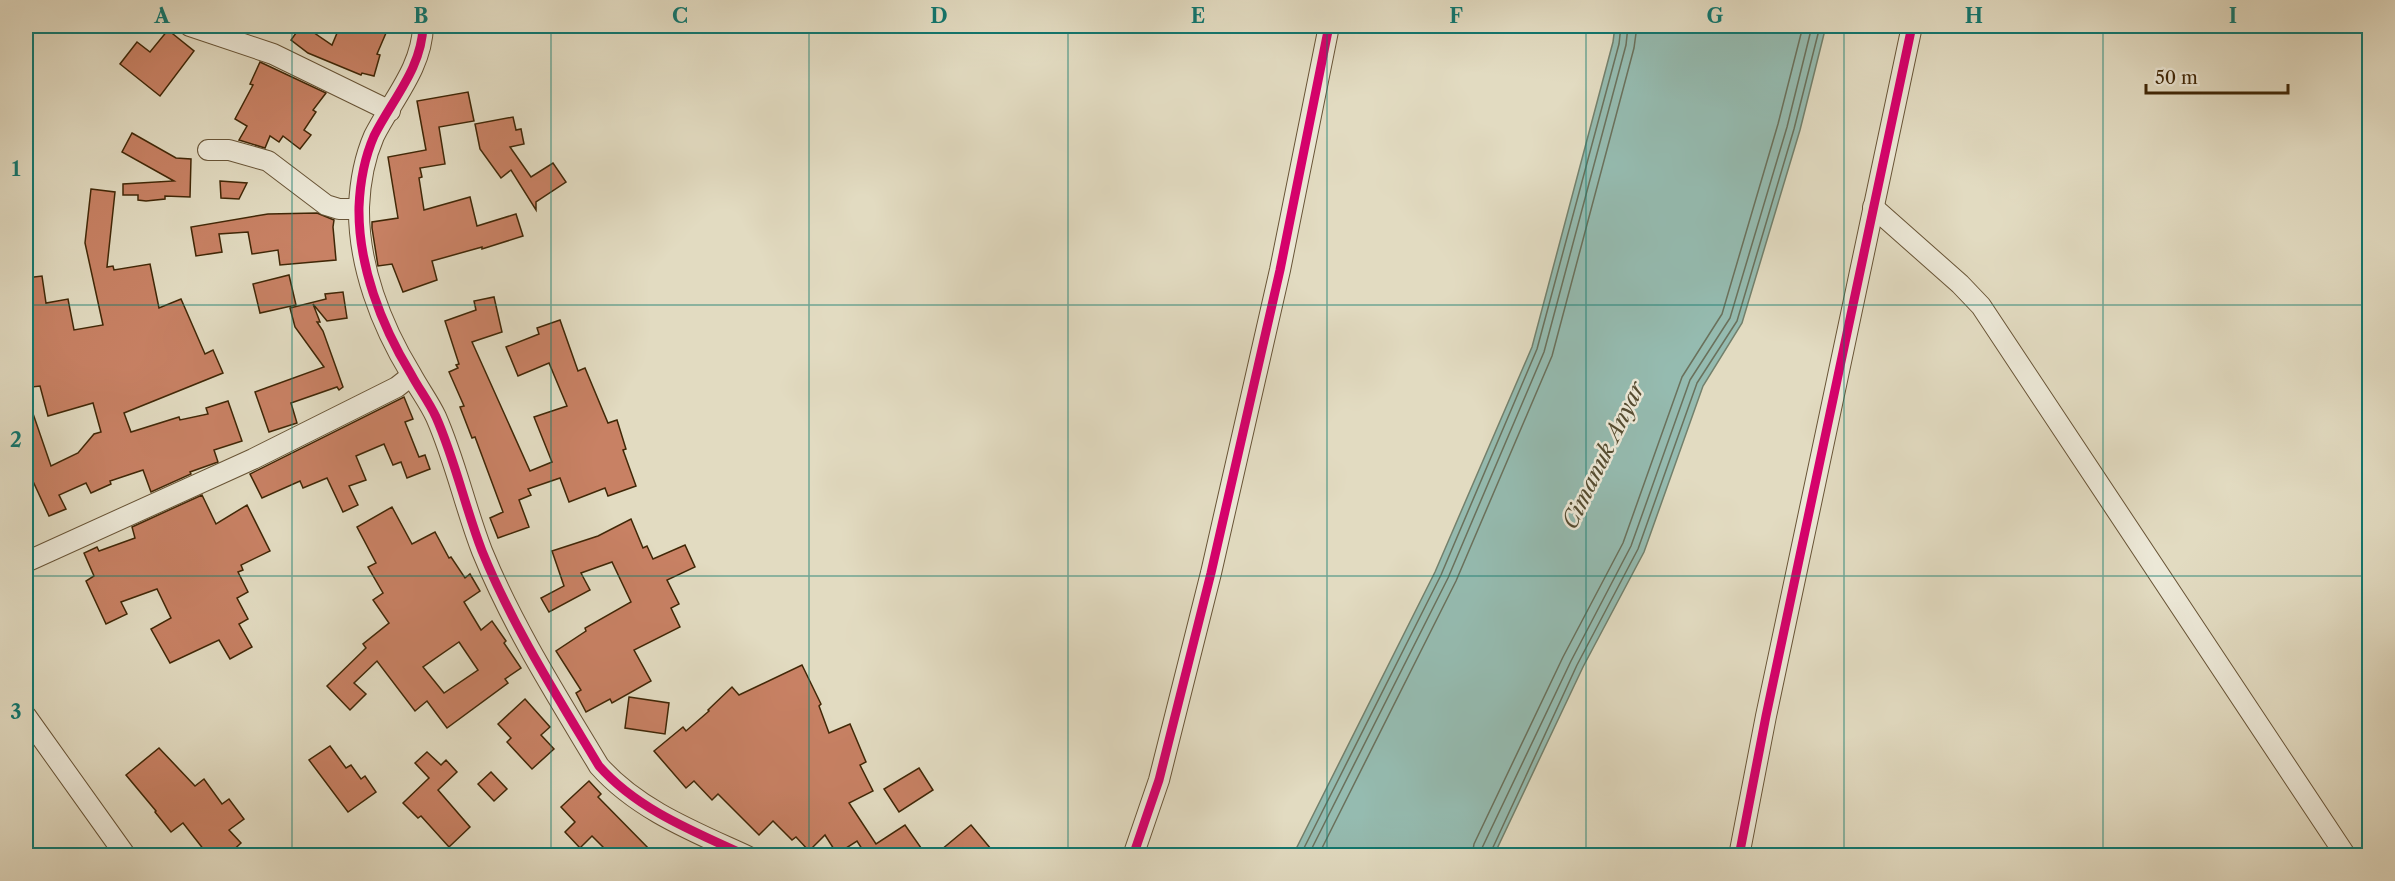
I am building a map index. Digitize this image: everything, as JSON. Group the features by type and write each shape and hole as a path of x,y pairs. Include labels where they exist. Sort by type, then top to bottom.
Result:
{"street":[{"path":"190,26 273,54 390,111"},
{"path":"423,26 423,38 417,60 375,135 364,160 359,209 369,280 377,307 411,376 424,393 436,419 482,551 512,619 599,766 632,798 686,827 747,855"},
{"path":"1133,855 1159,780 1211,573 1280,270 1329,26"},
{"path":"1739,855 1766,716 1911,26"},
{"path":"208,150 229,150 268,161 326,205 339,209 359,209"},
{"path":"1873,207 1960,284 1981,306 2346,855"},
{"path":"26,562 253,459 397,387 411,376"},
{"path":"26,716 126,855"}],"water":[{"name":"Cimanuk Anyar","path":"1615,26 1826,26 1800,130 1742,323 1703,386 1644,552 1583,667 1494,855 1293,855 1435,572 1532,347 1613,42"}],"building":[{"path":"301,26 332,45 340,26 389,26 377,54 380,55 374,76 362,73 361,75 308,53 291,40"},
{"path":"168,30 194,51 160,96 120,64 137,42 150,52"},
{"path":"260,62 326,93 313,110 316,112 304,130 311,135 300,149 283,136 279,142 270,136 265,148 239,140 247,126 235,119 253,85 250,84"},
{"path":"468,92 474,121 439,127 445,164 420,168 422,177 419,178 424,210 470,197 477,226 516,214 523,236 432,261 437,280 403,292 392,264 378,266 372,228 372,222 398,218 388,157 426,150 417,101"},
{"path":"513,117 516,130 521,129 524,144 510,147 531,177 553,163 566,182 536,202 536,210 511,170 501,178 480,149 475,124"},
{"path":"132,133 176,158 191,159 190,197 165,196 165,199 146,201 138,200 138,195 123,195 123,184 174,181 122,152"},
{"path":"220,181 247,183 239,199 221,198"},
{"path":"91,189 115,192 107,267 113,266 114,270 150,264 159,308 181,299 205,354 213,350 223,373 124,413 131,432 179,417 180,420 208,414 206,408 228,401 242,441 214,450 218,462 190,472 191,474 151,492 143,470 110,481 111,484 91,493 86,483 59,495 66,509 49,516 31,477 26,479 26,400 28,399 51,466 78,453 94,434 101,432 93,403 48,416 40,386 32,387 26,329 26,278 42,276 46,303 68,299 74,330 103,325 85,243"},
{"path":"317,213 334,220 336,260 280,265 278,250 252,254 248,232 219,234 222,252 196,256 191,227 268,214"},
{"path":"289,275 296,305 260,313 253,284"},
{"path":"343,292 347,318 327,321 313,304 320,322 317,322 323,331 343,387 291,403 297,423 269,432 255,392 324,367 295,327 290,308 326,299 325,294"},
{"path":"494,297 502,332 472,342 530,471 552,462 534,417 567,406 549,363 518,376 506,347 539,334 537,328 560,320 578,371 585,368 608,423 617,420 626,449 623,450 636,486 608,496 605,488 569,502 560,478 528,489 531,495 519,500 529,527 498,538 490,518 503,512 475,437 472,438 460,407 464,406 449,372 458,368 456,365 459,364 445,321 476,310 474,301"},
{"path":"404,397 413,419 405,422 419,457 425,455 430,469 407,478 401,462 393,465 384,444 356,456 366,480 349,486 358,505 343,512 327,478 303,488 300,481 262,498 250,474"},
{"path":"202,495 216,524 247,505 270,551 241,565 243,570 238,572 248,592 237,598 248,619 239,624 252,647 230,659 219,640 170,663 151,629 171,618 157,589 121,602 127,614 106,624 86,581 94,576 84,553 97,547 99,551 135,538 132,527"},
{"path":"392,507 412,544 435,532 449,558 451,557 465,578 470,574 480,591 464,602 481,630 492,621 521,668 505,679 508,683 447,728 427,701 415,711 377,661 354,683 366,694 350,710 327,686 366,648 363,644 389,623 373,600 383,593 368,567 376,563 357,527","holes":["459,642 478,670 444,693 423,667"]},
{"path":"631,519 643,548 647,546 653,559 685,545 695,567 667,580 679,604 671,608 680,627 634,650 651,681 612,703 610,699 586,712 576,693 581,690 556,651 586,631 585,628 631,602 612,562 581,573 590,590 549,612 541,598 564,586 552,551 598,536"},
{"path":"802,665 821,704 819,706 829,733 850,724 866,762 860,765 873,791 849,803 876,844 905,825 926,855 859,855 864,852 857,841 837,854 825,835 809,851 796,837 792,840 773,821 759,835 718,794 712,800 694,781 686,788 654,751 683,727 686,731 732,687 739,695"},
{"path":"629,697 669,703 665,734 625,728"},
{"path":"525,699 550,727 541,735 554,749 532,769 507,742 511,738 498,724"},
{"path":"330,746 346,768 351,765 361,779 365,776 376,792 348,812 309,760"},
{"path":"159,748 195,786 204,779 222,804 229,799 244,819 229,830 241,843 228,855 208,855 183,823 171,832 126,775"},
{"path":"427,752 441,765 446,760 457,772 438,790 470,827 449,847 421,816 418,818 403,803 429,778 415,763"},
{"path":"919,768 933,790 899,812 884,789"},
{"path":"491,772 507,789 494,801 478,784"},
{"path":"589,781 601,794 598,797 655,855 611,855 592,836 580,848 565,832 575,822 561,807"},
{"path":"971,825 996,855 935,855"}],"cycle path":[{"path":"423,26 412,70 374,136 365,162 362,180 359,207 362,251 381,315 400,355 436,417 482,551 507,607 536,661 599,766 614,782 649,807 688,829 747,856"},
{"path":"1133,856 1159,780 1211,573 1280,270 1329,26"},
{"path":"1739,856 1766,716 1912,26"}]}
